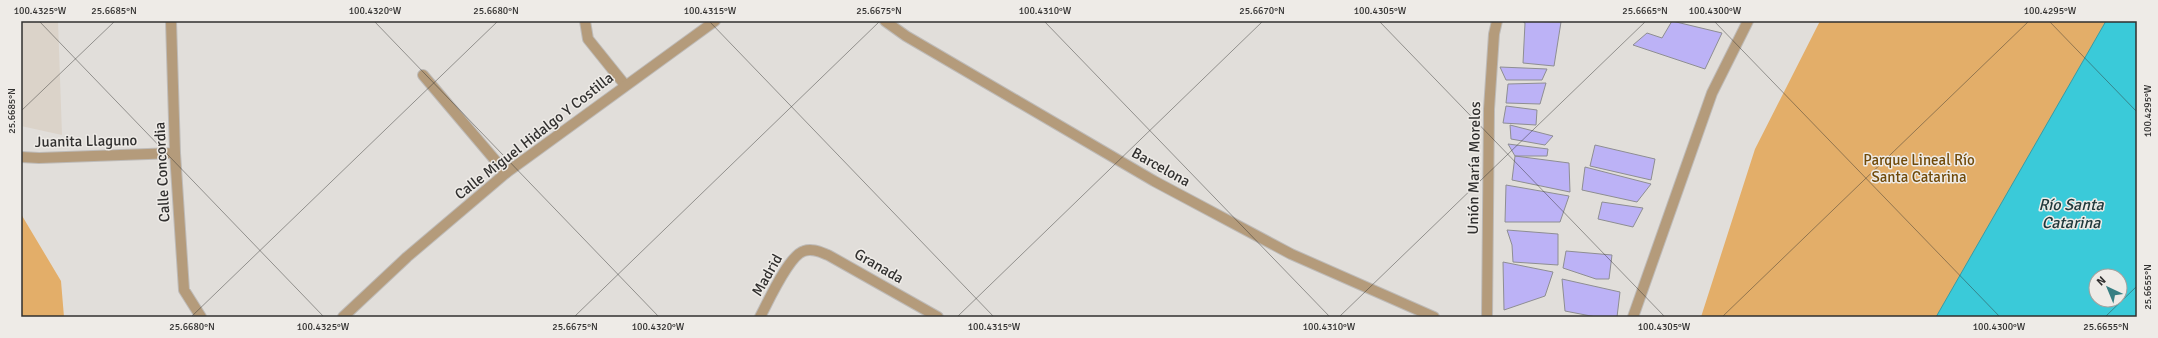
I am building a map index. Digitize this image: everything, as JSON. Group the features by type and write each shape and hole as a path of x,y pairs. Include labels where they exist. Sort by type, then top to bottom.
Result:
{"street":[{"name":"Calle Concordia","path":"171,21 175,153 184,290 201,317"},
{"path":"585,21 588,39 625,85"},
{"name":"Calle Miguel Hidalgo Y Costilla","path":"343,317 407,257 506,173 715,21"},
{"name":"Barcelona","path":"885,21 906,36 1168,188 1291,254 1434,317"},
{"name":"Unión María Morelos","path":"1487,317 1489,109 1494,34 1497,21"},
{"path":"1633,317 1712,93 1748,21"},
{"path":"423,75 506,173"},
{"name":"Juanita Llaguno","path":"21,157 39,158 175,153"},
{"name":"Granada","path":"802,251 815,250 828,254 938,317"},
{"name":"Madrid","path":"760,317 792,259 802,251"}],"shaded area":[{"path":"21,21 58,21 62,135 21,126"}],"green space":[{"name":"Parque Lineal Río Santa Catarina","path":"1820,21 2137,21 2137,317 1701,317 1755,149"},
{"path":"21,214 61,281 64,317 21,317"}],"water":[{"name":"Río Santa Catarina","path":"2106,21 2137,21 2137,317 1936,317"}],"building":[{"path":"1522,21 1561,22 1554,66 1523,63 1525,23"},
{"path":"1672,21 1722,33 1705,69 1633,45 1647,33 1662,38"},
{"path":"1500,67 1547,69 1542,80 1506,80"},
{"path":"1546,83 1540,104 1506,103 1508,84"},
{"path":"1506,106 1537,110 1536,125 1503,123"},
{"path":"1510,125 1553,136 1545,145 1511,139"},
{"path":"1508,144 1548,149 1547,156 1515,156"},
{"path":"1595,145 1655,159 1651,180 1590,166"},
{"path":"1515,156 1569,163 1570,192 1512,180"},
{"path":"1585,167 1651,184 1637,202 1582,190"},
{"path":"1506,185 1569,196 1560,222 1505,222"},
{"path":"1602,202 1643,208 1633,227 1598,219"},
{"path":"1507,230 1558,234 1558,265 1513,262 1512,245"},
{"path":"1566,251 1612,255 1609,279 1596,279 1563,268"},
{"path":"1503,262 1553,272 1545,296 1504,310"},
{"path":"1562,279 1620,292 1617,317 1596,317 1565,311"}]}
